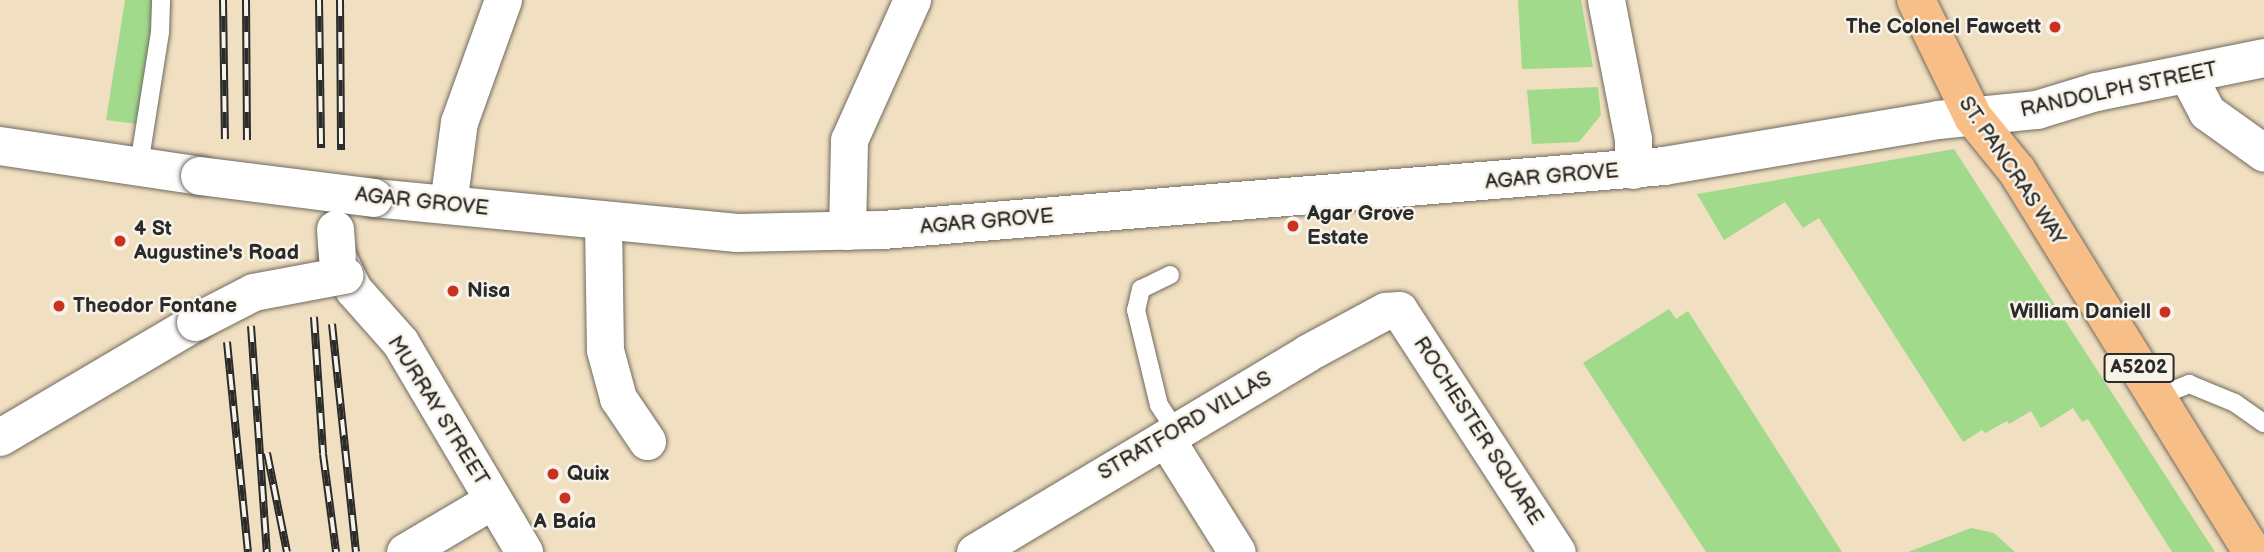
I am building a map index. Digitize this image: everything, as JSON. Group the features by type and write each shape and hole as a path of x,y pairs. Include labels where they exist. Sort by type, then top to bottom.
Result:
{"main road":[{"name":"ST. PANCRAS WAY","path":"1916,0 1973,117 2017,171 2252,552"}],"street":[{"path":"448,204 459,122 503,0"},
{"path":"847,231 849,140 912,0"},
{"path":"1606,0 1633,139 1633,170"},
{"name":"RANDOLPH STREET","path":"1973,117 2037,110 2264,58"},
{"path":"2187,74 2207,112 2264,153"},
{"name":"AGAR GROVE","path":"0,146 139,164 200,176 374,198 603,223 737,233 847,231 1633,170 1973,117"},
{"name":"MURRAY STREET","path":"336,193 335,241 354,289 400,342 524,552"},
{"path":"603,223 605,350 618,398 646,441"},
{"path":"0,437 195,322 253,292 354,289"},
{"name":"STRATFORD VILLAS","path":"975,552 1307,353 1385,311 1399,310"},
{"name":"ROCHESTER SQUARE","path":"1399,310 1557,552"},
{"path":"1171,436 1237,552"},
{"path":"405,552 493,500"}],"lane":[{"path":"139,164 160,32 161,0"},
{"path":"1170,275 1141,289 1136,310 1159,405 1171,436"},
{"path":"2157,397 2189,384 2235,404 2264,423"}],"green space":[{"path":"125,0 161,0 137,124 106,120"},
{"path":"1518,0 1581,0 1593,67 1522,69"},
{"path":"1598,87 1601,115 1579,142 1532,144 1527,90"},
{"path":"1954,149 2215,552 2172,552 2088,419 2082,422 2073,408 2041,428 2031,411 2009,424 2007,421 1985,433 1982,430 1963,442 1819,218 1803,228 1785,202 1724,240 1697,194"},
{"path":"1669,309 1676,319 1688,311 1842,552 1706,552 1583,363"},
{"path":"1971,528 1994,533 2015,552 1908,552"}],"railway":[{"path":"223,0 225,139"},
{"path":"246,0 247,140"},
{"path":"319,0 321,148"},
{"path":"340,0 341,150"},
{"path":"314,317 323,454 336,552"},
{"path":"332,324 356,552"},
{"path":"251,326 267,552"},
{"path":"227,342 248,552"},
{"path":"267,453 287,552"}],"place":[{"name":"The Colonel Fawcett","path":"2055,27"},
{"name":"Agar Grove Estate","path":"1293,226"},
{"name":"4 St Augustine's Road","path":"120,241"},
{"name":"Nisa","path":"453,291"},
{"name":"Theodor Fontane","path":"59,306"},
{"name":"William Daniell","path":"2165,312"},
{"name":"Quix","path":"553,474"},
{"name":"A Baía","path":"565,498"}]}
